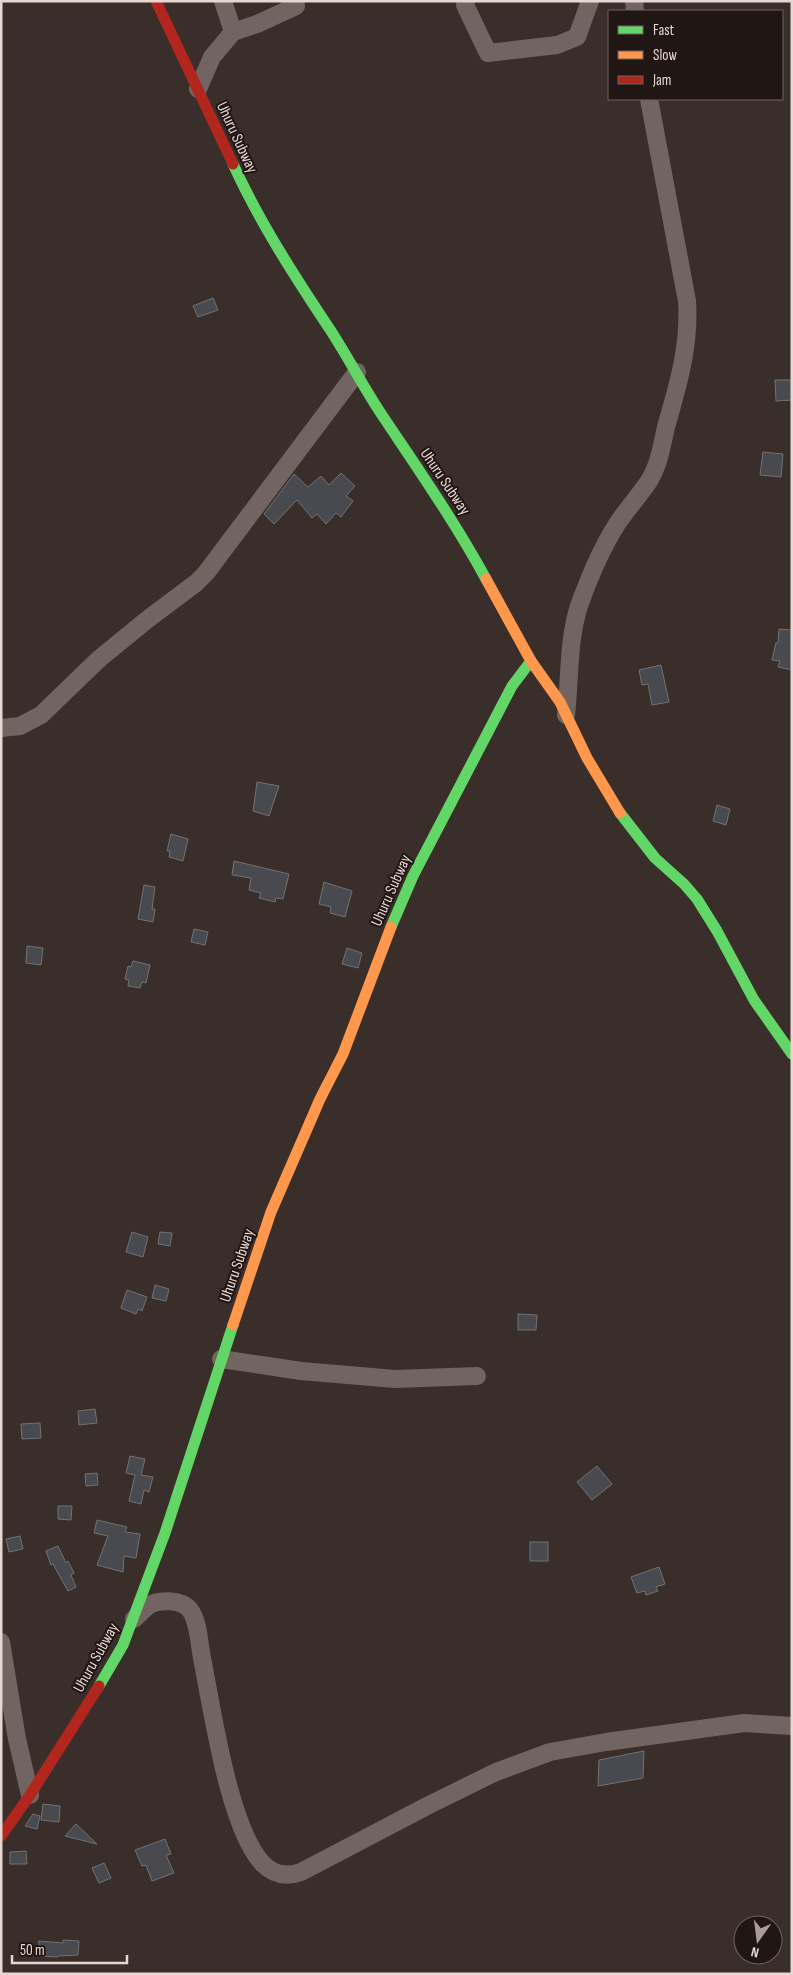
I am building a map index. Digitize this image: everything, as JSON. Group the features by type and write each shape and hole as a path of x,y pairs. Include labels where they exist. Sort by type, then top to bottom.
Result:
{"street":[{"name":"Uhuru Subway","path":"1,1836 30,1795 110,1669 123,1645 179,1492 271,1212 320,1099 343,1054 384,944 406,892 443,816 512,686 531,661 465,540 380,413 357,372 276,247 252,203 156,1"},
{"path":"223,1 233,32"},
{"path":"463,3 488,53 557,45 577,37 590,1"},
{"path":"198,89 212,57 233,32 258,24 296,6"},
{"path":"566,715 572,639 579,607 589,580 609,538 649,481 655,469 677,393 685,356 688,325 687,301 649,100"},
{"path":"1,728 20,726 41,715 105,654 206,573 357,372"},
{"path":"531,661 553,692 592,766 626,822 655,858 684,884 696,899 717,931 754,1000 792,1054"},
{"path":"221,1360 301,1371 395,1379 477,1376"},
{"path":"134,1619 149,1605 157,1603 180,1603 190,1610 196,1629 231,1793 244,1832 264,1865 274,1872 290,1876 496,1772 550,1752 606,1742 744,1723 792,1726"},
{"path":"1,1642 17,1739 30,1795"}],"building":[{"path":"213,298 218,310 198,317 193,306"},
{"path":"775,380 792,380 792,400 776,401"},
{"path":"763,452 783,454 781,477 760,475"},
{"path":"341,473 355,486 346,496 353,501 341,517 336,513 326,524 317,514 312,518 297,500 274,524 264,514 294,474 308,487 321,476 329,485"},
{"path":"779,629 792,630 792,670 778,667 780,661 772,660 776,643 778,643"},
{"path":"661,665 669,702 652,705 648,684 642,685 639,670"},
{"path":"257,782 279,786 269,816 253,811"},
{"path":"717,805 730,809 726,825 713,821"},
{"path":"171,834 188,839 183,861 169,857 170,851 167,851"},
{"path":"234,861 289,874 283,899 276,898 275,902 259,898 261,893 249,890 251,878 232,875"},
{"path":"324,882 352,891 345,917 330,913 331,907 319,904"},
{"path":"144,885 155,887 152,909 155,909 153,922 138,919"},
{"path":"194,929 208,932 205,945 191,942"},
{"path":"27,946 43,948 41,965 26,963"},
{"path":"347,948 362,953 358,968 342,964"},
{"path":"133,961 150,965 146,983 142,982 140,988 128,986 129,980 125,979 128,966 131,967"},
{"path":"132,1232 148,1237 143,1257 126,1252"},
{"path":"160,1232 172,1233 170,1246 158,1244"},
{"path":"155,1285 169,1289 166,1301 152,1298"},
{"path":"127,1290 147,1297 142,1311 138,1309 136,1314 121,1308"},
{"path":"518,1314 537,1315 536,1330 518,1330"},
{"path":"95,1409 97,1423 79,1425 78,1411"},
{"path":"40,1423 41,1438 22,1439 21,1424"},
{"path":"130,1456 145,1459 141,1475 153,1477 149,1492 144,1490 141,1504 129,1501 135,1475 126,1473"},
{"path":"597,1466 612,1484 592,1500 577,1482"},
{"path":"97,1473 98,1485 86,1486 85,1474"},
{"path":"58,1506 72,1506 71,1520 58,1519"},
{"path":"97,1520 127,1527 125,1532 140,1534 136,1558 124,1556 123,1572 97,1565 108,1536 94,1533"},
{"path":"20,1536 23,1549 9,1552 6,1539"},
{"path":"530,1542 548,1542 548,1561 530,1561"},
{"path":"58,1546 66,1563 68,1561 74,1573 71,1575 76,1587 68,1591 53,1564 51,1565 46,1551"},
{"path":"659,1567 665,1584 656,1587 658,1591 646,1595 645,1591 637,1593 631,1577"},
{"path":"644,1751 643,1778 598,1786 599,1760"},
{"path":"43,1804 60,1806 59,1822 41,1820"},
{"path":"33,1814 40,1816 37,1829 25,1826"},
{"path":"76,1824 97,1844 65,1836"},
{"path":"165,1839 171,1854 166,1855 174,1873 152,1881 146,1865 142,1866 135,1850"},
{"path":"26,1851 27,1864 10,1864 10,1852"},
{"path":"104,1863 111,1878 99,1883 92,1868"},
{"path":"63,1940 79,1941 78,1955 38,1956 39,1941 63,1943"}],"traffic: fast":[{"path":"233,164 243,186 279,249 338,342 375,405 449,516 486,579"},
{"path":"391,927 413,876 512,686 531,661"},
{"path":"620,813 655,858 684,884 697,899 717,931 754,1000 792,1054"},
{"path":"99,1686 123,1645 165,1533 233,1325"}],"traffic: slow":[{"path":"486,579 531,661 560,702 587,758 620,813"},
{"path":"233,1325 271,1212 320,1099 343,1054 391,927"}],"traffic: jam":[{"path":"156,1 233,164"},
{"path":"1,1836 30,1795 99,1686"}]}
